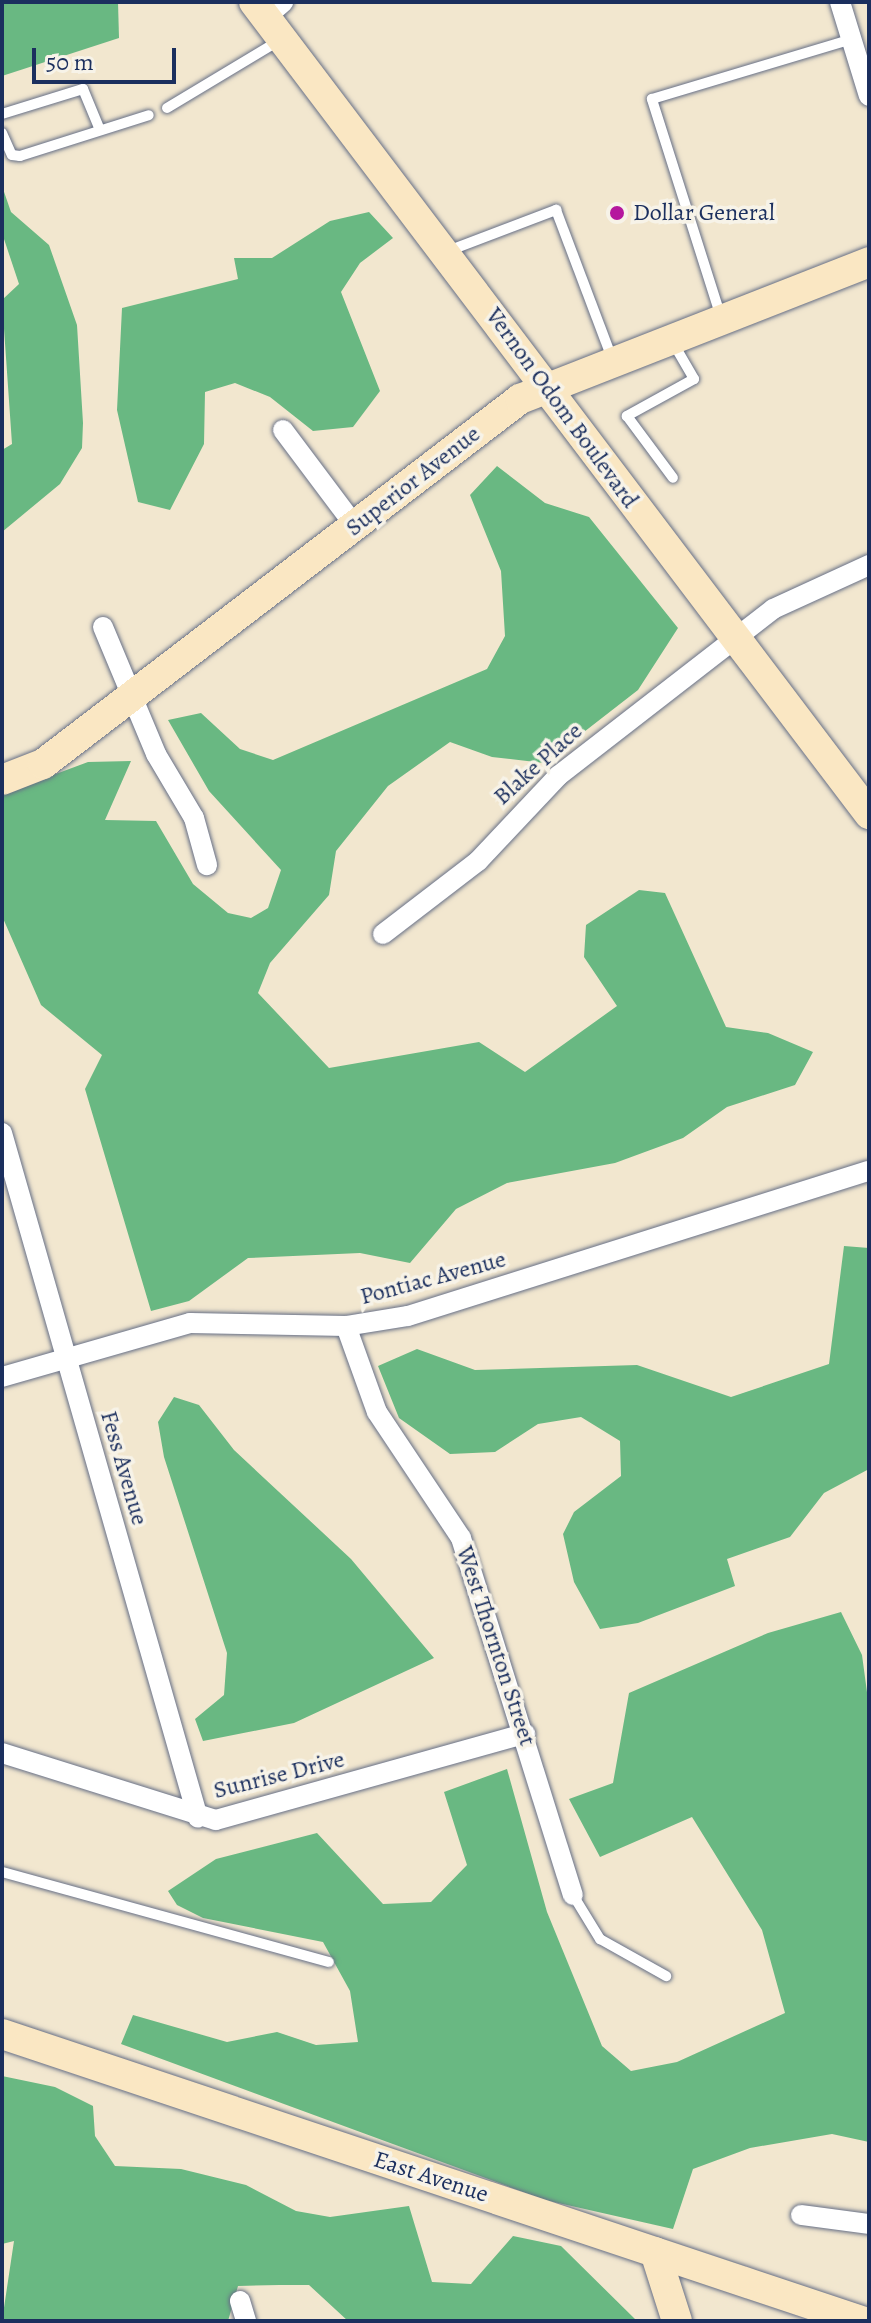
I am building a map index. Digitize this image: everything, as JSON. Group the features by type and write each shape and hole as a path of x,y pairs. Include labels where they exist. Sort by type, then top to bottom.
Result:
{"main road":[{"name":"Vernon Odom Boulevard","path":"271,15 735,640 869,814"},
{"name":"Superior Avenue","path":"2,780 43,764 355,526 545,386 869,262"},
{"name":"East Avenue","path":"2,2034 861,2321"},
{"path":"655,2252 677,2321"}],"street":[{"path":"840,2 869,96"},
{"path":"283,430 355,526"},
{"name":"Blake Place","path":"383,934 478,861 558,776 735,640 804,589 869,565"},
{"path":"103,627 156,754 194,818 207,865"},
{"name":"Fess Avenue","path":"2,1133 198,1818"},
{"name":"Pontiac Avenue","path":"2,1377 190,1323 346,1326 475,1296 869,1171"},
{"name":"West Thornton Street","path":"346,1326 377,1412 461,1538 573,1895"},
{"name":"Sunrise Drive","path":"2,1753 198,1818 243,1815 525,1734"},
{"path":"801,2215 869,2224"},
{"path":"240,2301 246,2321"}],"lane":[{"path":"167,108 271,15"},
{"path":"721,317 652,99 852,39"},
{"path":"2,114 83,89 100,130"},
{"path":"2,133 12,155 20,156 149,115"},
{"path":"448,251 556,210 612,358"},
{"path":"669,336 694,379 627,416 673,478"},
{"path":"2,1872 329,1962"},
{"path":"573,1895 600,1939 666,1976"}],"green space":[{"path":"2,2 118,2 119,38 2,76"},
{"path":"2,186 11,212 49,245 77,325 83,423 82,448 60,484 2,532 2,450 12,444 2,300 19,284 2,233"},
{"path":"369,212 393,238 360,263 341,292 380,391 353,427 313,431 270,397 235,383 205,392 204,444 170,510 138,502 117,410 122,308 238,279 234,258 272,258 330,221"},
{"path":"497,466 545,503 589,517 678,628 638,690 544,763 492,757 450,742 388,786 336,851 329,895 270,963 258,993 329,1068 479,1042 525,1072 617,1006 584,957 586,925 639,890 665,893 726,1027 768,1033 813,1052 795,1085 727,1107 683,1138 615,1163 507,1183 456,1209 410,1263 360,1253 248,1258 189,1301 151,1311 85,1089 102,1055 41,1005 2,916 2,794 88,762 131,761 105,820 156,821 193,884 228,913 251,918 268,908 281,870 209,791 168,720 201,713 240,749 273,760 487,669 505,636 501,571 470,495"},
{"path":"844,1246 869,1248 869,1469 824,1493 790,1537 727,1559 735,1586 638,1623 600,1629 574,1582 563,1534 574,1512 621,1476 620,1441 581,1417 538,1424 495,1452 450,1454 399,1418 378,1366 417,1349 475,1370 637,1365 731,1397 829,1364"},
{"path":"174,1397 199,1405 234,1450 351,1559 434,1658 294,1723 203,1741 195,1719 224,1695 227,1653 164,1457 158,1422"},
{"path":"841,1612 862,1655 869,1707 869,2142 832,2134 750,2148 693,2169 673,2229 545,2200 121,2044 133,2015 227,2042 277,2032 316,2045 358,2042 350,1991 323,1942 203,1918 177,1905 168,1891 216,1859 317,1833 383,1904 431,1902 467,1865 444,1792 507,1769 547,1912 602,2046 631,2071 677,2062 785,2013 762,1930 692,1817 600,1857 569,1799 613,1783 629,1693 768,1633"},
{"path":"2,2076 55,2087 93,2106 95,2136 115,2166 181,2169 246,2185 296,2211 330,2217 409,2206 432,2282 471,2284 513,2236 561,2246 637,2321 348,2321 309,2285 279,2285 238,2286 228,2321 2,2321 14,2241 2,2244"}],"place":[{"name":"Dollar General","path":"617,213"}]}
